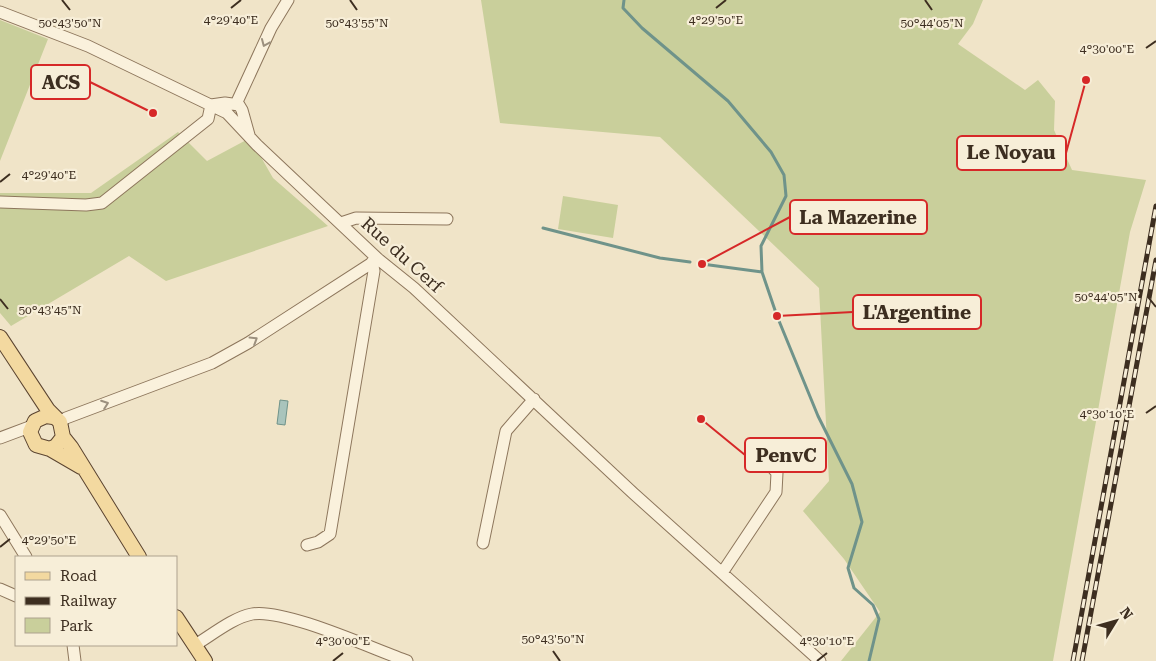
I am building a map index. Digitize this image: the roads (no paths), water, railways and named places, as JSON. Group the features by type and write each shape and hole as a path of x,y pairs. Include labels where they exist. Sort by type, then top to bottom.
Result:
{"main road":[{"path":"0,337 31,385 43,424 43,449 50,449 56,446 63,437"},
{"path":"43,424 63,437 77,456 138,556"},
{"path":"50,449 82,467"},
{"path":"178,620 204,661"}],"street":[{"path":"234,112 271,28 288,0"},
{"name":"Rue du Cerf","path":"0,12 88,46 211,105 234,112 249,135 341,223 375,261 414,288 634,493 820,661"},
{"path":"0,202 86,206 102,203 208,119 211,105"},
{"path":"341,223 356,218 447,219"},
{"path":"4,436 66,418 212,363 248,343 375,261"},
{"name":"Rue du Cerf","path":"307,546 318,542 330,534 375,261"},
{"path":"483,543 506,431 534,399"},
{"path":"722,573 776,492 777,473 768,460 752,444"},
{"path":"0,515 25,556"},
{"path":"0,589 15,596"},
{"path":"195,646 238,619 252,614 266,613 288,617 406,661"},
{"path":"73,646 75,661"}],"water":[{"path":"280,400 288,401 285,425 277,424"}],"waterway":[{"path":"624,0 623,8 642,28 728,101 771,152 784,175 786,196 761,246 762,272 777,316 818,416 852,484 862,522 848,568 854,588 873,605 879,619 869,661"},
{"path":"543,228 660,258 690,262"},
{"path":"702,264 762,272"}],"railway":[{"path":"1073,661 1156,206"},
{"path":"1082,661 1156,260"}],"place":[{"name":"Le Noyau","path":"1086,80"},
{"name":"ACS","path":"153,113"},
{"name":"La Mazerine","path":"702,264"},
{"name":"L'Argentine","path":"777,316"},
{"name":"PenvC","path":"701,419"}]}
